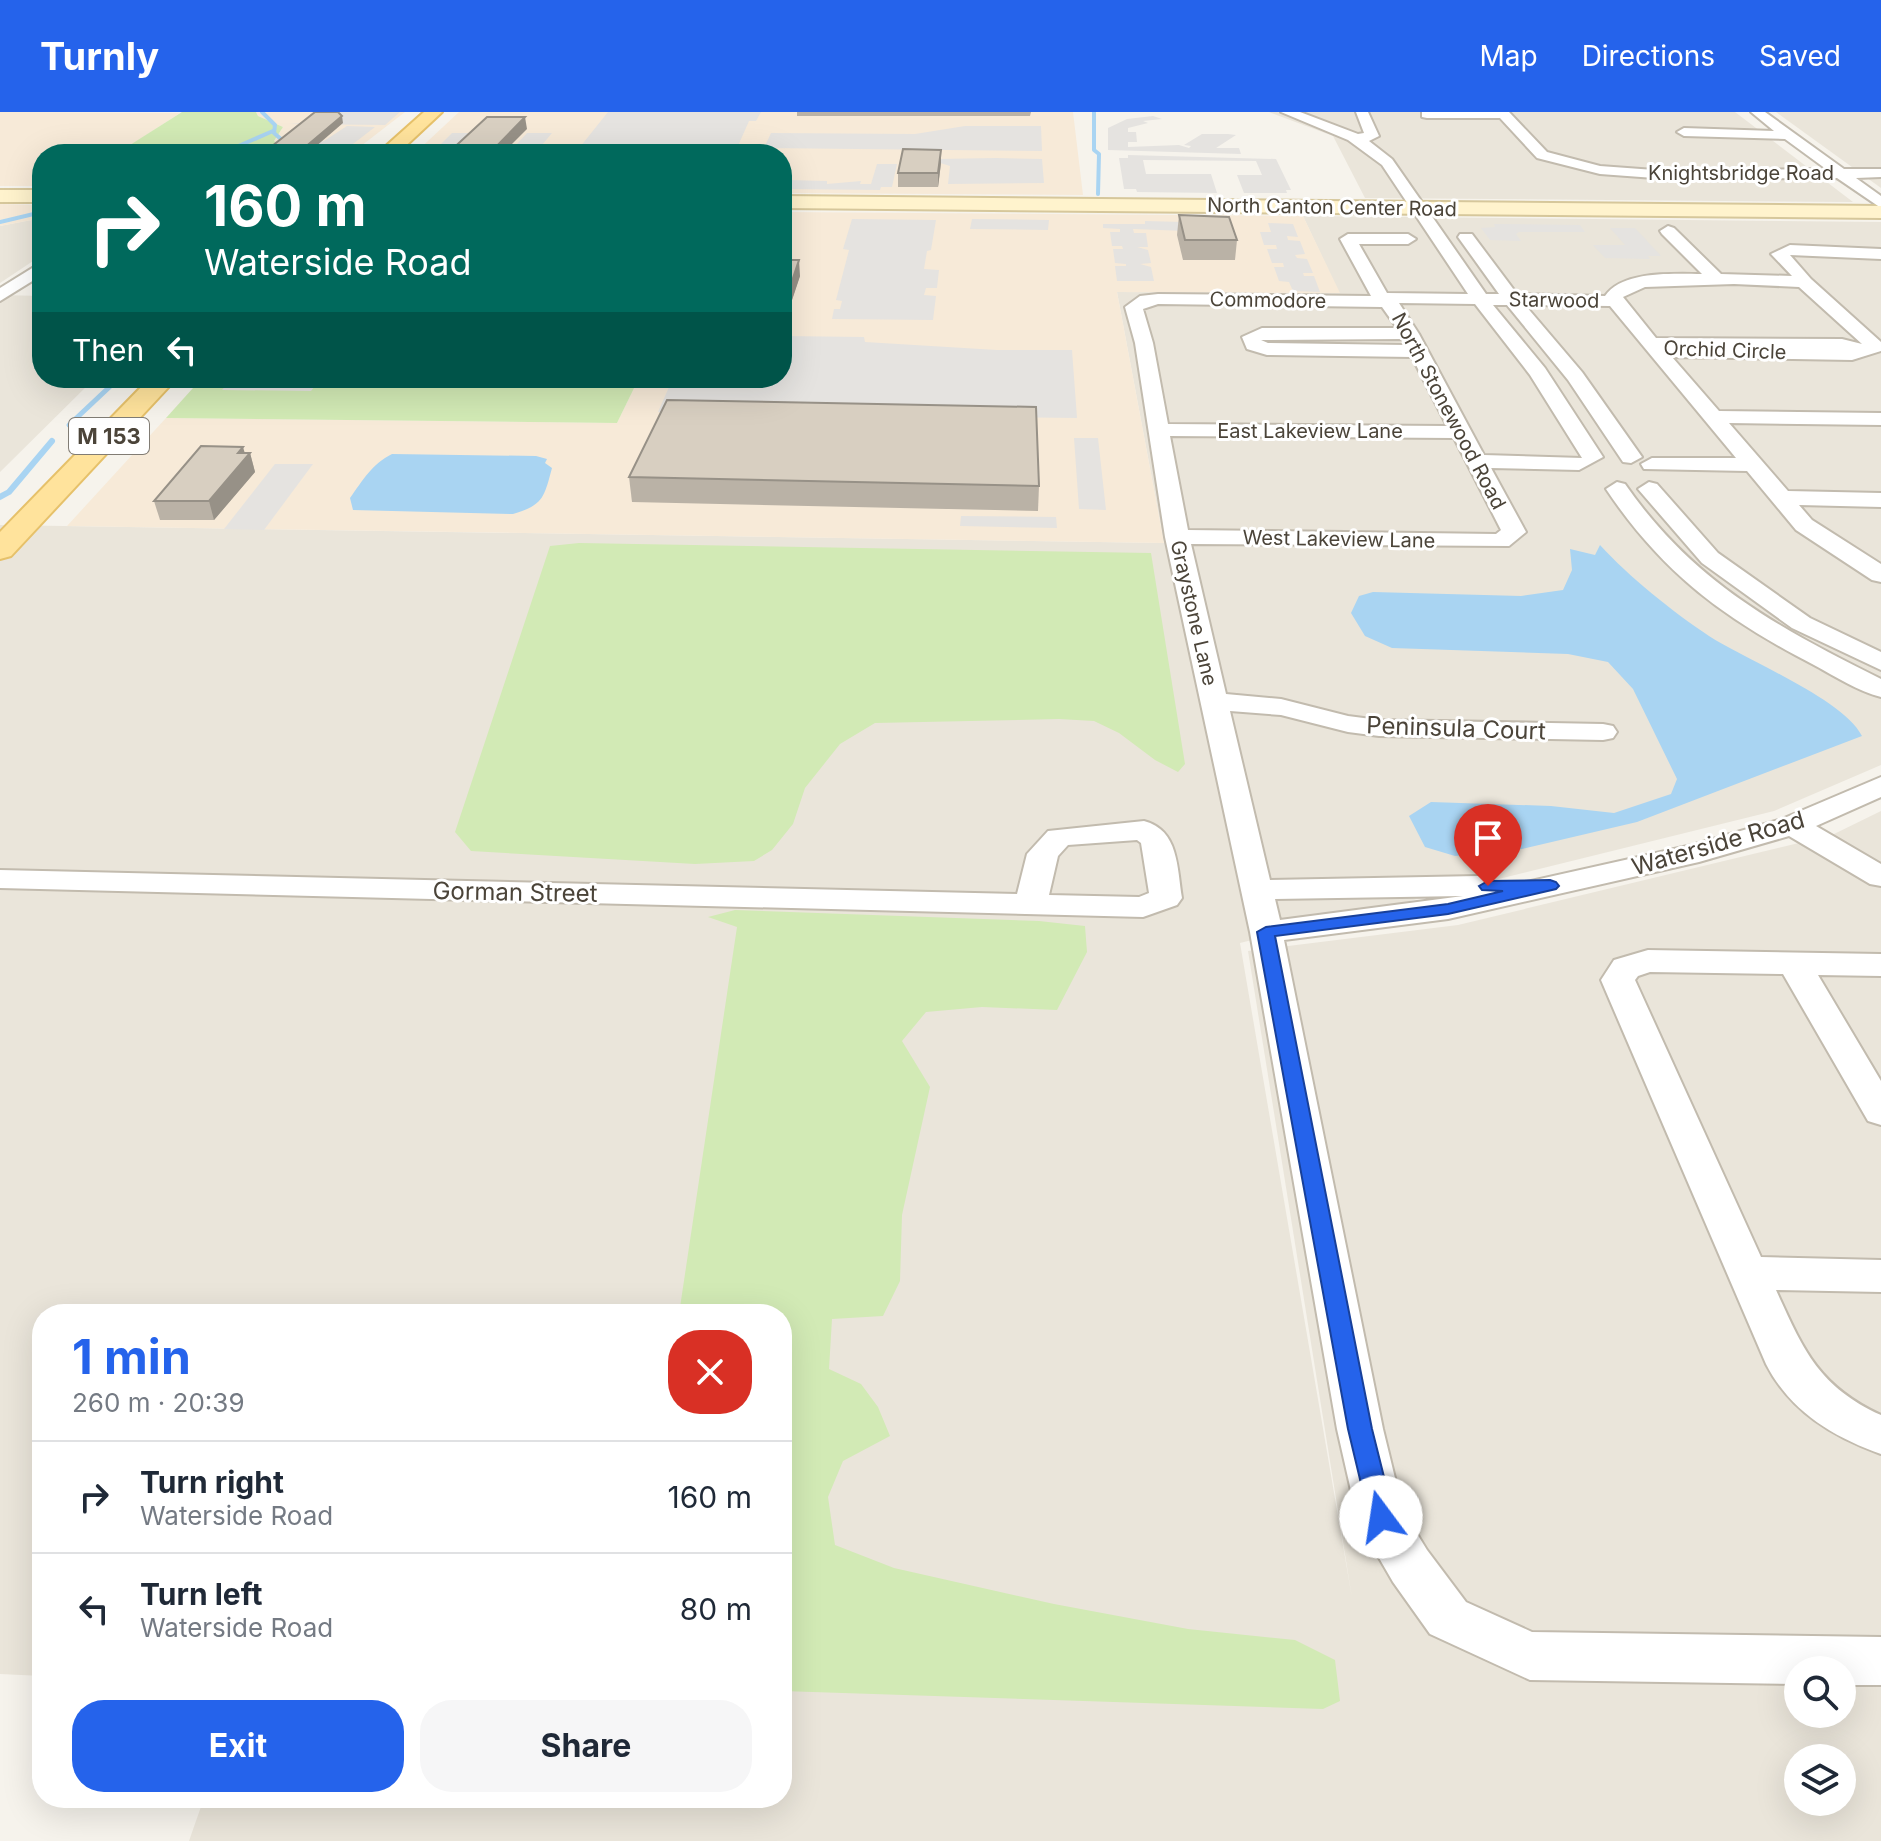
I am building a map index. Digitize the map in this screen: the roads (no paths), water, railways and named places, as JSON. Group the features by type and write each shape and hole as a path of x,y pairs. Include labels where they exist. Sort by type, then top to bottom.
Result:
{"main road":[{"path":"397,144 434,112"},
{"path":"0,196 32,196"},
{"name":"North Canton Center Road","path":"792,202 1881,212"},
{"name":"M 153","path":"0,550 154,388"}],"street":[{"path":"1287,112 1355,139 1374,149 1385,160 1409,190 1485,304 1538,372 1595,475 1656,542 1721,599 1766,628 1881,689"},
{"path":"1355,139 1372,136 1362,112"},
{"path":"1757,112 1881,203"},
{"path":"1427,114 1503,113"},
{"name":"Knightsbridge Road","path":"1503,113 1535,150 1558,161 1544,170 1563,175 1600,170 1694,175 1881,173"},
{"path":"1684,132 1788,135"},
{"path":"1355,139 1355,147 1368,165 1385,160"},
{"path":"1396,208 1385,190 1409,190"},
{"path":"1447,208 1516,304 1642,460 1665,472 1658,485"},
{"path":"1668,231 1718,280"},
{"name":"North Stonewood Road","path":"1408,239 1348,239 1377,293 1391,303 1414,343 1514,532 1501,541"},
{"path":"1447,249 1475,249"},
{"path":"1804,282 1796,269 1779,254 1781,252 1881,254"},
{"path":"0,296 32,274"},
{"name":"Starwood","path":"1391,303 1619,306 1617,290 1631,283 1718,280 1804,282"},
{"name":"Orchid Circle","path":"1654,347 1661,342 1842,345 1864,350 1876,347 1804,282"},
{"name":"Commodore","path":"1146,300 1391,303"},
{"name":"Graystone Lane","path":"1146,300 1134,307 1177,537 1266,932 1360,1429 1381,1517 1410,1566 1448,1618 1530,1656 1881,1661"},
{"path":"1619,306 1813,533 1881,575"},
{"path":"1262,333 1414,343 1267,349 1254,345 1251,337 1262,333"},
{"path":"1714,417 1881,419"},
{"name":"East Lakeview Lane","path":"1158,430 1462,432"},
{"path":"1595,475 1642,460 1881,500"},
{"path":"1481,469 1595,475 1658,485 1767,481"},
{"path":"1658,485 1710,558 1801,623 1881,662"},
{"name":"West Lakeview Lane","path":"1177,537 1501,541"},
{"name":"Peninsula Court","path":"1214,701 1281,707 1348,724 1379,728 1603,732"},
{"name":"Waterside Road","path":"1266,932 1448,909 1699,853 1793,825 1881,786"},
{"path":"1793,825 1881,877"},
{"name":"Gorman Street","path":"0,879 1030,905"},
{"name":"Waterside Road","path":"1256,890 1550,886"},
{"path":"1881,965 1648,961 1626,968 1618,980 1780,1351 1802,1383 1840,1416 1881,1435"},
{"path":"1794,963 1881,1112"},
{"path":"1746,1273 1881,1276"}],"water":[{"path":"392,454 536,456 547,459 545,463 552,468 547,486 537,503 513,514 353,510 350,498 373,468"},
{"path":"1600,545 1638,582 1681,616 1709,636 1836,708 1862,736 1637,822 1522,849 1455,856 1425,847 1409,816 1431,802 1551,806 1614,813 1671,794 1677,779 1633,689 1608,662 1568,654 1392,648 1365,636 1351,613 1359,596 1373,592 1521,596 1563,590 1572,570 1570,549 1595,555"}],"waterway":[{"path":"262,112 275,125 274,133 287,144"},
{"path":"1094,112 1094,150 1099,154 1098,194"},
{"path":"243,144 273,131"},
{"path":"0,222 32,214"},
{"path":"69,425 108,388"},
{"path":"0,497 9,492 52,441"}]}
